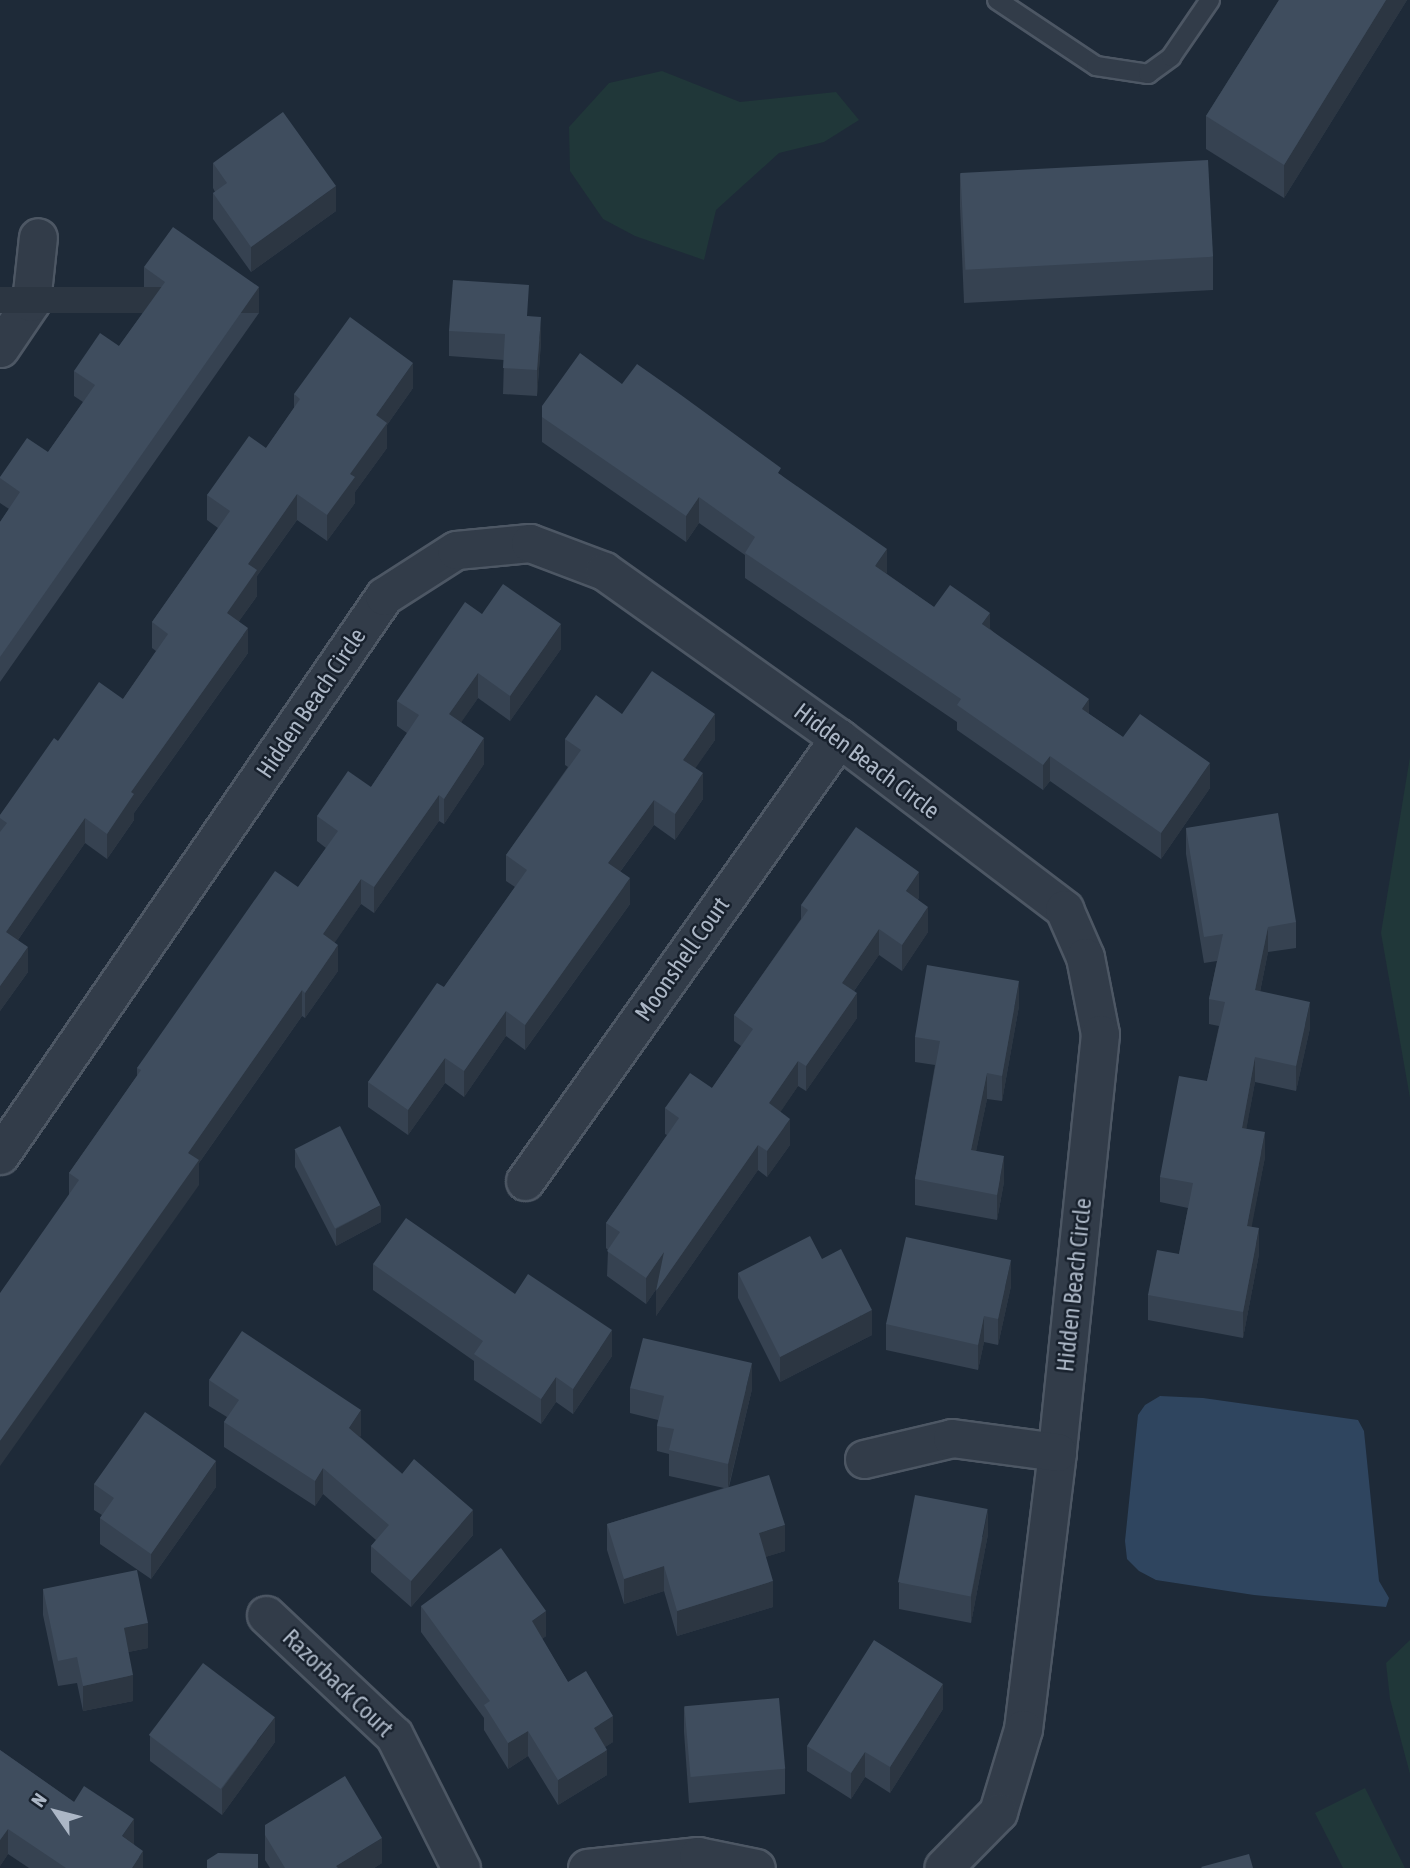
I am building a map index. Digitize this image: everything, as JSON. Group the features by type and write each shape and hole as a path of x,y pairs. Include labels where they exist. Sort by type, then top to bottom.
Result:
{"street":[{"path":"0,348 31,302 38,237"},
{"name":"Hidden Beach Circle","path":"0,1155 384,596 456,550 530,543 604,571 839,738 1063,909 1085,957 1100,1034 1057,1452 1023,1729 998,1812 943,1868"},
{"name":"Moonshell Court","path":"524,1181 839,738"},
{"path":"864,1459 952,1438 1057,1452"},
{"name":"Razorback Court","path":"266,1615 394,1735 461,1868"},
{"path":"587,1868 698,1856 757,1868"}],"lane":[{"path":"997,0 1096,66 1148,74 1171,57 1210,0"}],"green space":[{"path":"662,71 740,102 836,92 859,120 824,142 779,153 716,210 704,260 635,236 603,219 570,171 569,127 609,83"},
{"path":"1410,757 1410,1098 1381,933"},
{"path":"1410,1640 1410,1774 1390,1699 1386,1663"},
{"path":"1365,1788 1405,1868 1343,1868 1315,1813"}],"water":[{"path":"1160,1396 1203,1398 1358,1420 1364,1431 1379,1581 1389,1598 1386,1607 1254,1595 1156,1580 1139,1571 1127,1559 1125,1541 1138,1415 1145,1405"}],"building":[{"path":"1279,0 1386,0 1284,165 1206,116"},
{"path":"283,112 336,186 251,247 213,193 227,183 213,163"},
{"path":"1208,160 1213,257 965,270 960,173"},
{"path":"173,227 259,287 0,657 0,522 20,492 0,477 27,438 48,452 95,385 74,371 100,333 119,346 165,282 144,267"},
{"path":"453,280 529,285 527,316 541,317 537,370 503,368 505,334 449,331"},
{"path":"350,317 413,363 376,415 387,423 350,474 355,477 327,515 297,494 248,564 257,570 227,613 248,628 131,792 134,794 107,834 85,818 39,884 6,932 28,947 0,986 0,832 7,823 0,815 54,738 58,741 99,682 123,699 168,634 152,622 230,511 207,495 249,436 266,448 300,399 294,394"},
{"path":"580,353 622,384 637,364 681,395 781,468 778,473 887,549 875,566 934,607 950,585 990,613 982,624 1089,699 1082,709 1123,737 1140,714 1210,763 1161,833 1050,756 1043,765 957,705 961,699 745,553 755,537 699,497 686,516 542,417 542,406"},
{"path":"503,584 561,624 510,696 478,673 449,714 484,738 444,799 439,795 374,887 361,879 323,934 338,945 305,993 302,990 188,1153 199,1160 0,1441 0,1293 79,1180 69,1173 141,1070 137,1068 275,871 298,887 338,831 317,816 348,771 371,787 419,715 397,701 465,602 482,614"},
{"path":"652,671 715,714 683,760 703,773 675,814 654,800 608,863 630,878 525,1025 506,1011 464,1071 445,1058 408,1110 368,1082 437,983 444,987 527,870 506,855 581,750 565,739 596,695 622,714"},
{"path":"1278,813 1296,922 1268,927 1255,990 1310,1002 1296,1066 1255,1057 1242,1128 1265,1132 1247,1226 1259,1228 1243,1312 1148,1295 1157,1250 1179,1254 1193,1183 1160,1177 1179,1076 1207,1081 1225,1002 1209,999 1223,934 1204,937 1186,828"},
{"path":"856,827 919,872 906,891 928,907 902,945 879,929 842,983 857,993 806,1066 798,1061 769,1103 790,1119 767,1151 758,1145 656,1291 664,1252 646,1278 607,1251 620,1232 606,1223 679,1118 665,1108 690,1073 712,1088 753,1029 734,1015 808,910 801,905"},
{"path":"927,965 1019,981 1002,1076 987,1073 971,1150 1004,1156 997,1195 915,1179 940,1041 915,1037"},
{"path":"340,1126 380,1205 335,1228 295,1149"},
{"path":"406,1218 515,1294 528,1274 612,1330 573,1389 556,1377 541,1399 474,1354 483,1341 373,1264"},
{"path":"810,1236 822,1259 841,1249 872,1310 780,1357 738,1273"},
{"path":"906,1237 1011,1260 998,1319 984,1316 978,1345 886,1324"},
{"path":"242,1331 361,1410 349,1428 402,1474 414,1459 473,1510 411,1581 371,1546 389,1525 323,1468 315,1481 224,1422 239,1400 209,1380"},
{"path":"643,1338 752,1363 728,1464 669,1450 674,1429 657,1426 664,1396 630,1388"},
{"path":"145,1412 216,1461 151,1554 100,1518 114,1498 94,1484"},
{"path":"769,1475 785,1525 759,1533 773,1581 677,1611 664,1566 624,1579 607,1524"},
{"path":"915,1495 988,1509 971,1596 898,1582"},
{"path":"501,1548 546,1611 532,1621 568,1682 586,1671 613,1716 594,1728 607,1750 558,1780 528,1731 508,1743 484,1705 490,1701 421,1606"},
{"path":"137,1570 148,1623 124,1628 133,1675 83,1686 77,1657 58,1661 43,1589"},
{"path":"874,1640 943,1684 890,1767 865,1752 851,1773 807,1746"},
{"path":"203,1663 275,1717 221,1789 149,1735"},
{"path":"779,1698 785,1769 691,1777 684,1706"},
{"path":"0,1750 74,1802 84,1786 134,1819 122,1836 143,1851 132,1868 66,1868 8,1829 0,1840"},
{"path":"345,1776 382,1838 336,1866 338,1868 285,1868 265,1835 265,1825"},
{"path":"218,1853 258,1854 258,1868 207,1868 207,1860"},
{"path":"1249,1854 1253,1868 1201,1867"}]}
